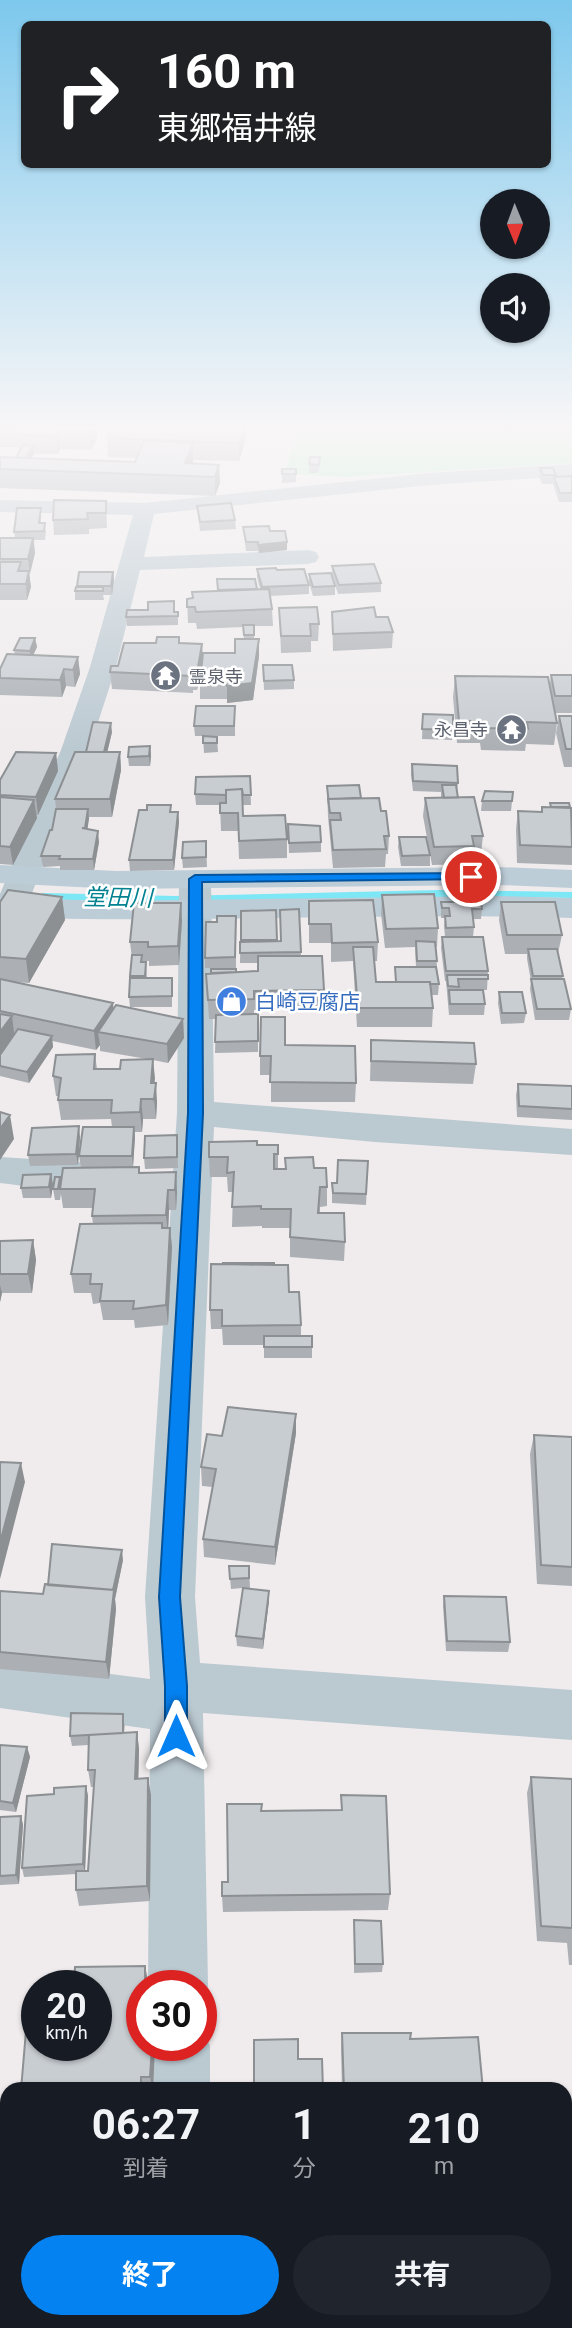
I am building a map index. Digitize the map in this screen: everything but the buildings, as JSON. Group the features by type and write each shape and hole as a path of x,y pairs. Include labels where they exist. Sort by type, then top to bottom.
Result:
{"main road":[{"path":"12,875 116,880 194,895 572,908"},
{"path":"5,907 499,876 572,879"}],"street":[{"path":"5,907 12,875 79,738 103,667 139,533"},
{"path":"130,564 308,557"},
{"path":"178,1970 176,1697 170,1597 196,1113 194,895"},
{"path":"196,1113 375,1129 572,1142"},
{"path":"0,1170 83,1178 193,1177"},
{"path":"0,1684 176,1697 572,1715"},
{"path":"179,2061 179,2082"}],"waterway":[{"name":"堂田川","path":"43,896 175,899 440,893 572,895"}],"place":[{"name":"霊泉寺","path":"166,676"},
{"name":"永昌寺","path":"511,729"},
{"name":"白崎豆腐店","path":"232,1002"}],"route":[{"path":"176,1736 176,1686 170,1597 196,1113 195,879 471,877"}]}
